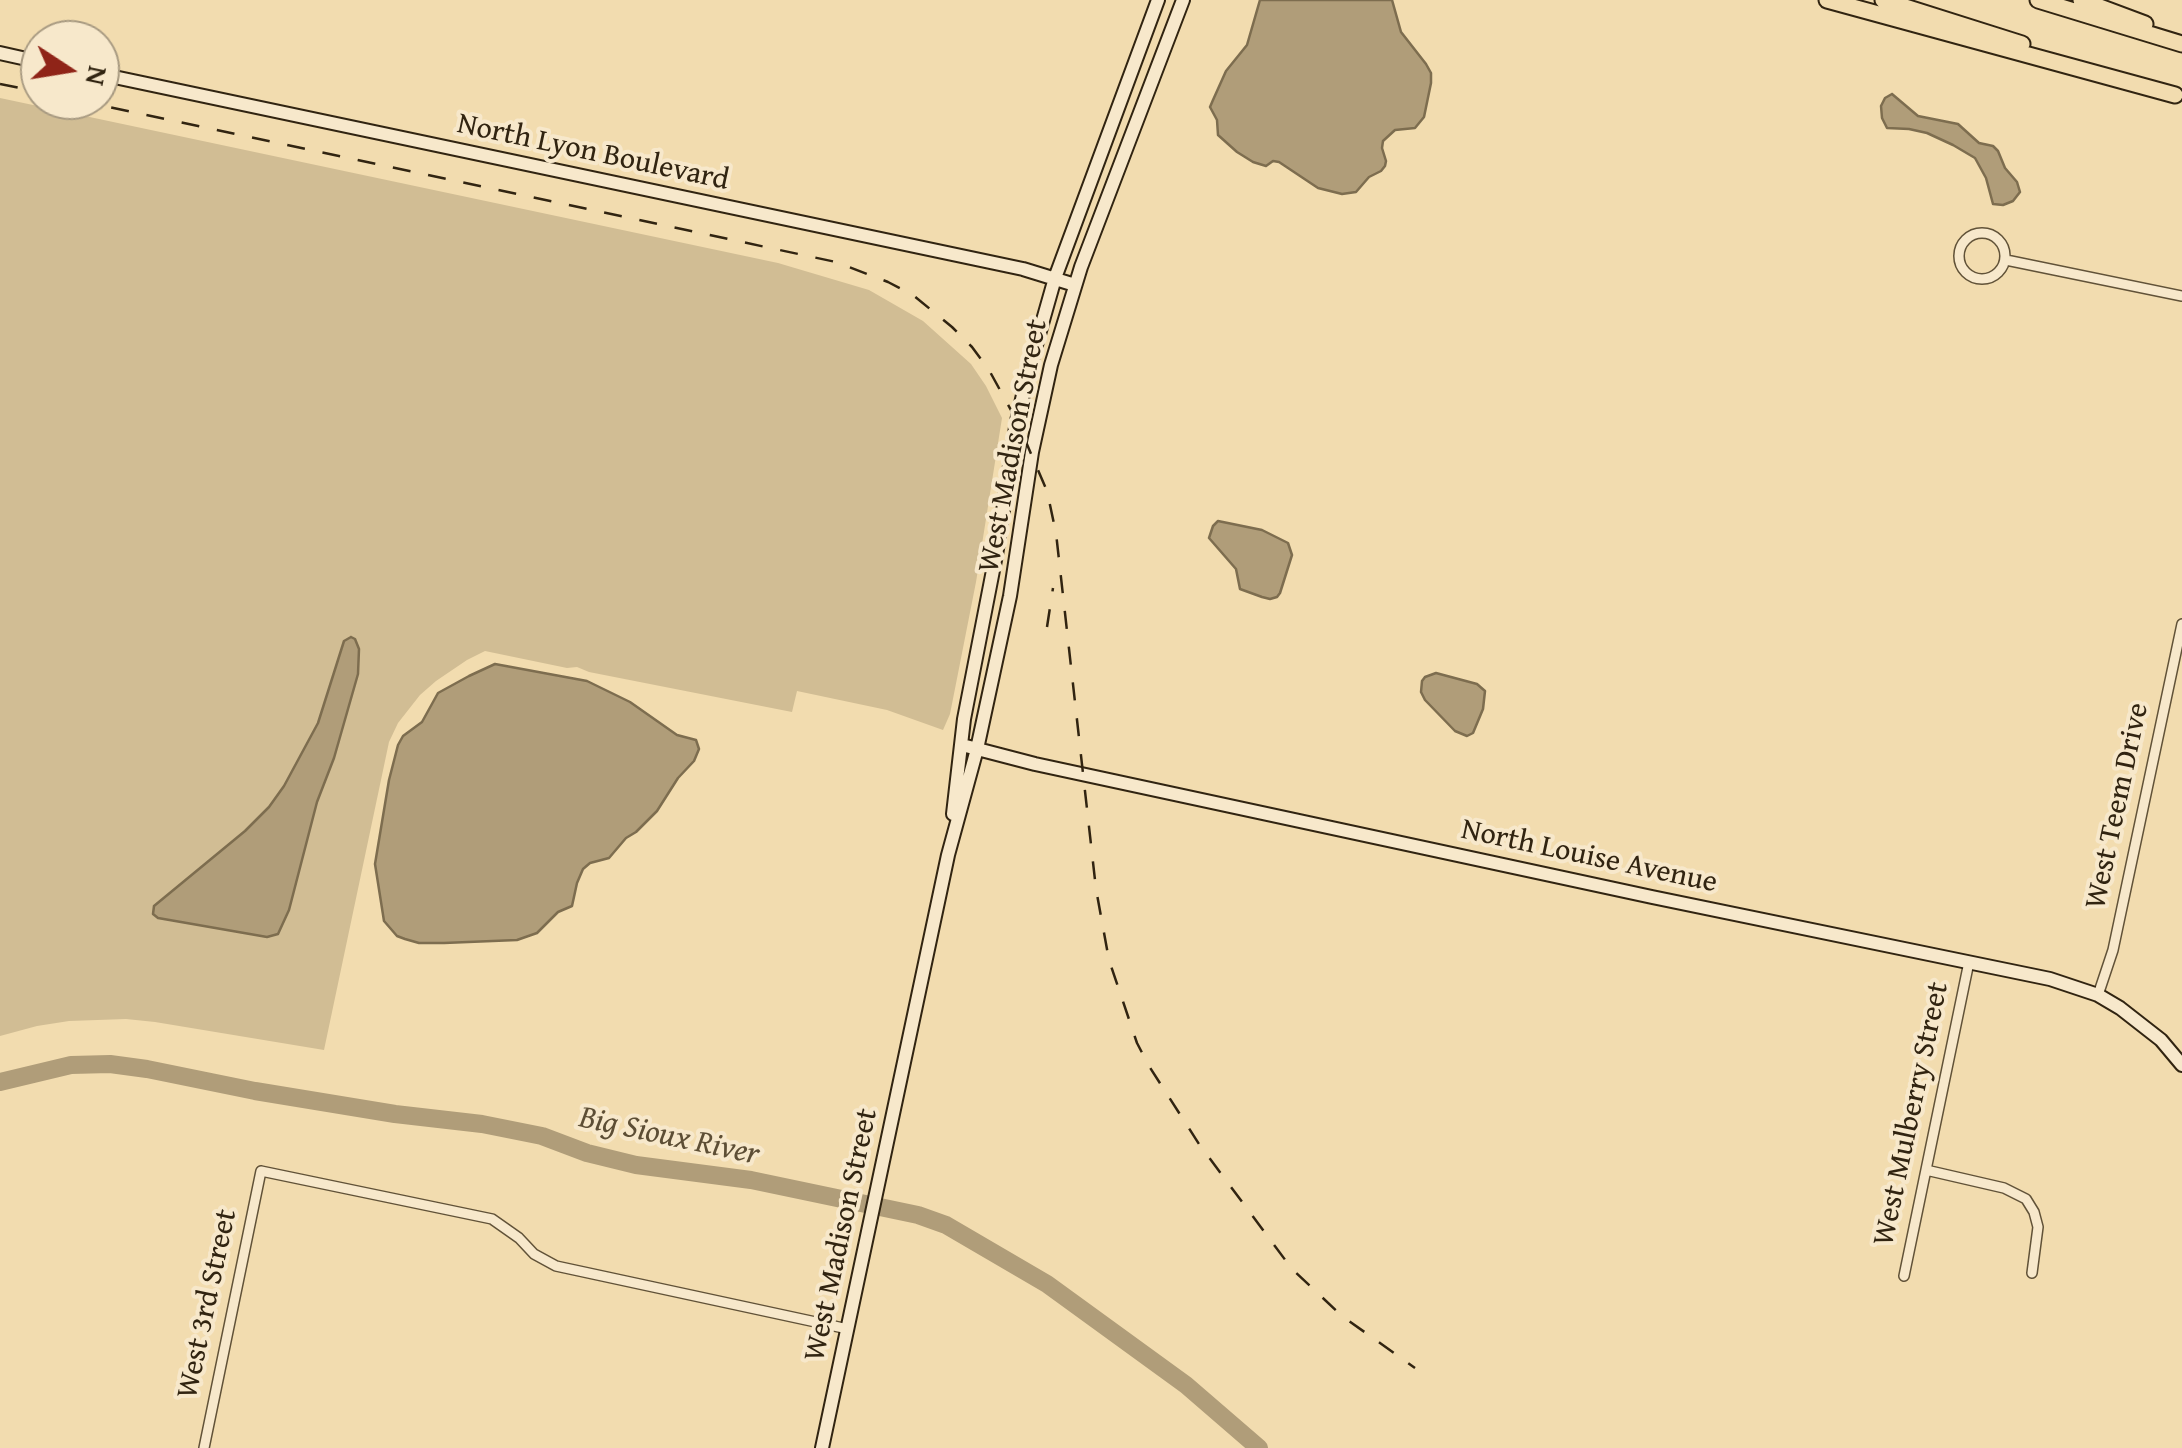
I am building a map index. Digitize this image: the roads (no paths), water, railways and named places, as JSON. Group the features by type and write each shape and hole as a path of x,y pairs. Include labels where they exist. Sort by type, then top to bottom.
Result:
{"highway":[{"path":"1827,0 2178,96"},
{"path":"1883,0 2178,96"},
{"path":"2038,0 2182,41"},
{"path":"2082,0 2182,41"}],"main road":[{"name":"West Madison Street","path":"948,856 962,745 1017,421 1055,278 1158,0"},
{"name":"West Madison Street","path":"822,1448 948,856 978,749 1010,596 1044,394 1075,285 1183,0"},
{"name":"North Lyon Boulevard","path":"120,78 1075,285"},
{"name":"North Louise Avenue","path":"962,745 1051,768 2050,979 2120,1008 2147,1027 2182,1064"}],"street":[{"path":"1976,232 1992,234 2003,244 2006,260 1992,277 1976,278 1960,263 1960,248 1976,232"},
{"path":"2006,260 2182,296"},
{"name":"West Teem Drive","path":"2098,996 2113,950 2182,624"},
{"name":"West Mulberry Street","path":"1904,1276 1969,962"},
{"path":"1926,1170 2004,1188 2026,1199 2038,1228 2032,1273"},
{"name":"West 3rd Street","path":"204,1448 261,1171 492,1219 534,1254 556,1266 848,1330"}],"waterway":[{"name":"Big Sioux River","path":"0,1082 71,1065 110,1064 147,1069 395,1114 482,1124 542,1136 636,1165 751,1180 918,1215 946,1225 1047,1284 1186,1385 1259,1448"}],"railway":[{"path":"0,84 20,88"},
{"path":"120,109 836,262 913,295 952,327 989,370 1017,421 1047,491 1056,533 1096,889 1109,960 1137,1043 1199,1144 1292,1269 1342,1316 1415,1368"},
{"path":"1047,627 1053,588"}]}
